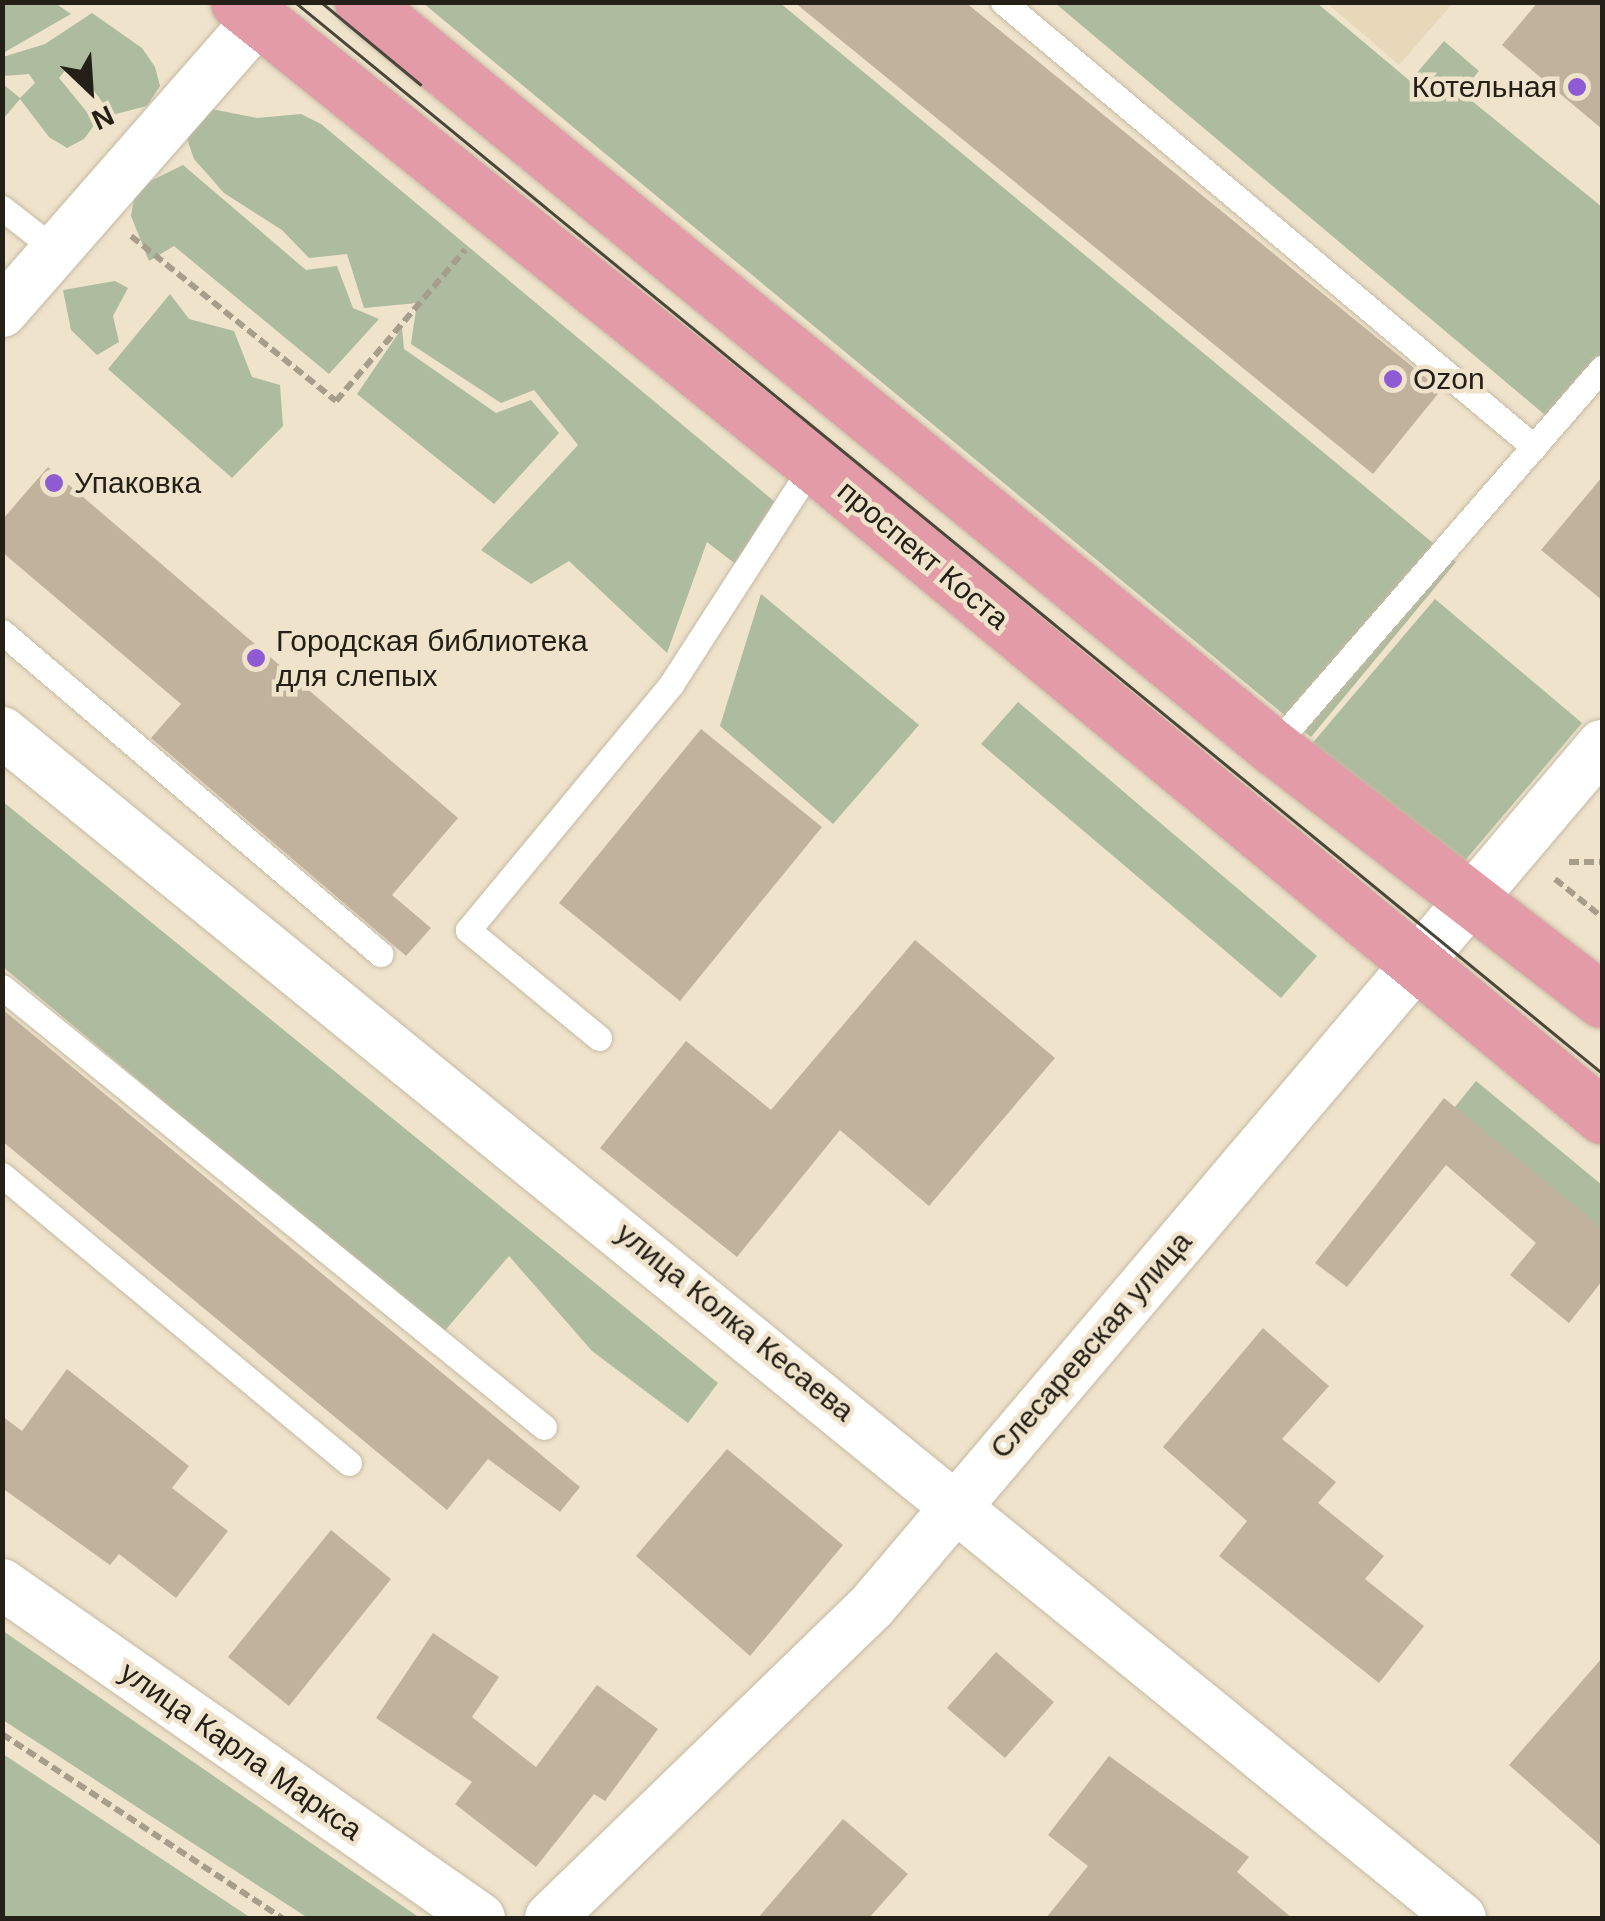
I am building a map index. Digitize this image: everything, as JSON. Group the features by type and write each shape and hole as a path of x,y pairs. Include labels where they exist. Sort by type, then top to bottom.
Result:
{"main road":[{"path":"362,2 1274,747 1602,1000"},
{"name":"проспект Коста","path":"248,10 814,464 1602,1116"}],"street":[{"path":"2,312 248,10"},
{"name":"улица Колка Кесаева","path":"2,732 957,1502 1461,1918"},
{"name":"Слесаревская улица","path":"550,1918 872,1606 957,1502 1476,900 1602,745"},
{"name":"улица Карла Маркса","path":"2,1584 480,1918"}],"lane":[{"path":"1003,2 1534,448"},
{"path":"2,208 56,250"},
{"path":"1274,747 1602,368"},
{"path":"599,1038 468,930 672,683 814,464"},
{"path":"2,632 380,954"},
{"path":"2,987 544,1427"},
{"path":"2,1175 349,1462"}],"path":[{"path":"126,232 336,401 467,248"},
{"path":"1548,874 1602,917"},
{"path":"2,1734 282,1918"}],"shaded area":[{"path":"1327,3 1453,3 1399,65"}],"green space":[{"path":"3,2 55,3 71,14 3,53"},
{"path":"423,3 780,3 1456,562 1311,737"},
{"path":"1055,3 1317,3 1410,81 1444,41 1479,71 1461,92 1602,207 1602,371 1557,425"},
{"path":"92,13 142,48 155,67 160,86 147,106 112,115 80,72 67,68 59,78 96,123 84,139 67,148 49,137 20,99 3,119 3,84 20,98 35,83 29,74 3,76 3,57 45,44"},
{"path":"206,108 257,118 301,114 321,124 787,512 755,579 707,542 667,653 569,561 531,584 481,550 578,445 534,390 501,403 411,344 417,303 364,308 347,254 309,258 282,230 224,193 194,159 185,133"},
{"path":"183,165 306,270 337,266 353,308 379,319 329,374 174,246 149,261 131,216 136,188"},
{"path":"115,281 128,288 113,316 119,342 97,355 71,330 63,290"},
{"path":"170,294 189,319 234,331 252,377 280,385 283,426 232,478 108,369"},
{"path":"402,328 404,349 496,413 531,400 559,433 494,504 357,394"},
{"path":"761,594 919,725 833,824 720,726"},
{"path":"1435,599 1582,723 1451,877 1304,753"},
{"path":"1018,702 1317,956 1281,998 981,744"},
{"path":"2,801 718,1383 688,1423 592,1351 509,1256 442,1334 3,967"},
{"path":"1476,1081 1602,1185 1602,1273 1433,1134"},
{"path":"2,1631 420,1918 308,1918 3,1720"},
{"path":"3,1754 251,1918 3,1918"}],"building":[{"path":"794,2 965,2 1441,390 1373,474"},
{"name":"Котельная","path":"1538,2 1602,2 1602,129 1502,45"},
{"path":"48,467 458,818 392,895 431,928 406,956 151,738 181,704 2,552 2,520"},
{"path":"1602,477 1602,600 1541,550"},
{"path":"701,729 822,827 680,1001 559,903"},
{"path":"915,940 1055,1058 929,1206 840,1130 737,1257 600,1148 686,1041 771,1110"},
{"path":"2,1009 580,1487 560,1512 488,1459 447,1510 2,1141"},
{"path":"1444,1098 1602,1228 1602,1281 1569,1323 1510,1275 1536,1243 1446,1165 1347,1287 1315,1263"},
{"path":"1263,1328 1329,1386 1282,1439 1336,1482 1318,1503 1384,1556 1365,1579 1424,1626 1379,1683 1219,1556 1247,1521 1163,1447"},
{"path":"67,1369 189,1466 172,1488 228,1531 176,1598 119,1554 110,1565 2,1488 2,1416 22,1431"},
{"path":"727,1449 843,1545 750,1656 636,1556"},
{"path":"331,1530 391,1579 289,1706 228,1657"},
{"path":"433,1633 499,1677 472,1717 536,1767 597,1685 658,1729 605,1801 594,1794 536,1867 455,1804 472,1782 376,1718"},
{"path":"996,1652 1054,1702 1005,1758 947,1708"},
{"path":"1602,1658 1602,1847 1509,1765"},
{"path":"1109,1756 1249,1857 1237,1872 1292,1918 1046,1918 1088,1866 1048,1835"},
{"path":"843,1819 908,1874 869,1918 758,1918"}],"tram line":[{"path":"295,2 1602,1073"},
{"path":"321,2 420,84"}],"place":[{"name":"Котельная","path":"1577,87"},
{"name":"Ozon","path":"1393,379"},
{"name":"Упаковка","path":"54,483"},
{"name":"Городская библиотека для слепых","path":"256,658"}]}
